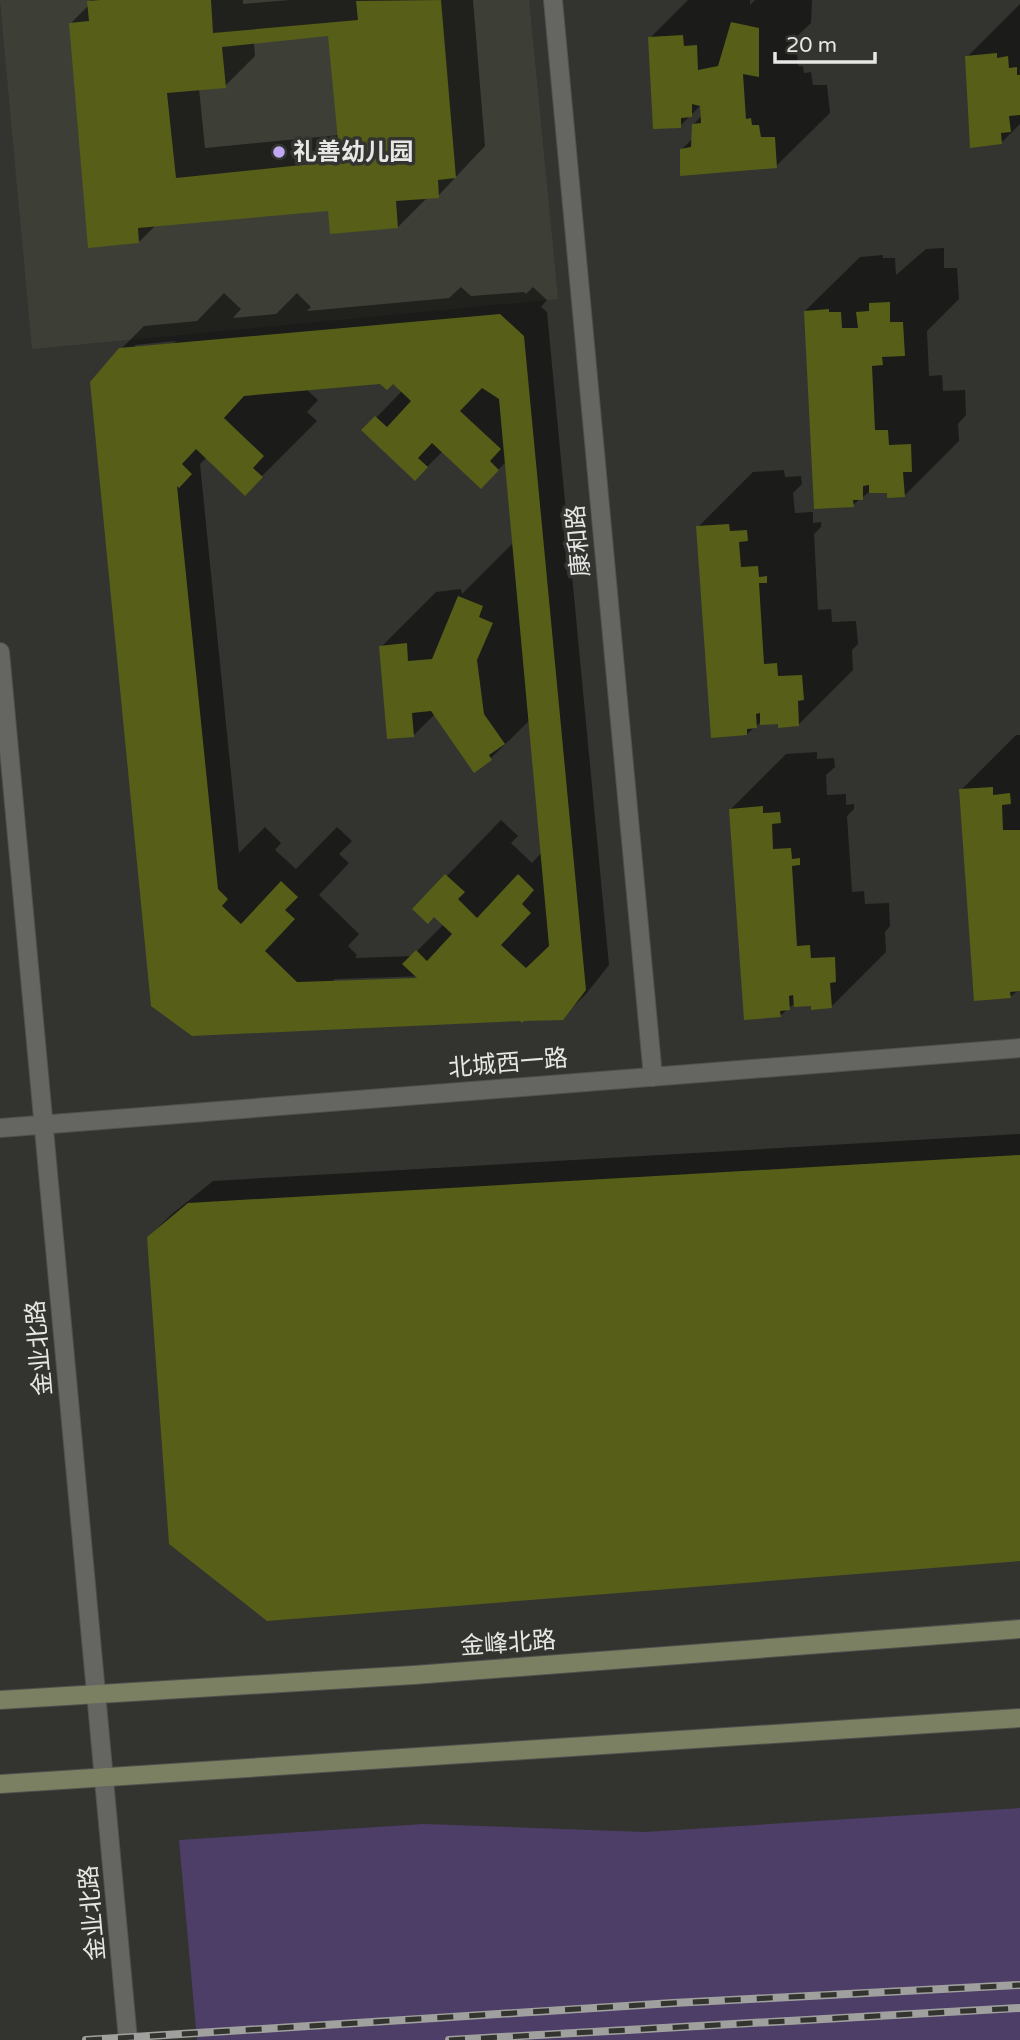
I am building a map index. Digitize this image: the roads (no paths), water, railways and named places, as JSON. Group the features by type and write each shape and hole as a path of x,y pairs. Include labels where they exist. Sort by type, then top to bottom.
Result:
{"main road":[{"name":"金峰北路","path":"0,1700 414,1675 1020,1629"},
{"path":"0,1784 1020,1718"}],"street":[{"name":"康和路","path":"553,0 653,1077"},
{"name":"金业北路","path":"0,652 128,2040"},
{"name":"北城西一路","path":"0,1128 1020,1048"}],"railway":[{"path":"86,2040 673,2003 1020,1985"},
{"path":"449,2040 1020,2008"}],"place":[{"name":"礼善幼儿园","path":"279,152"}]}
